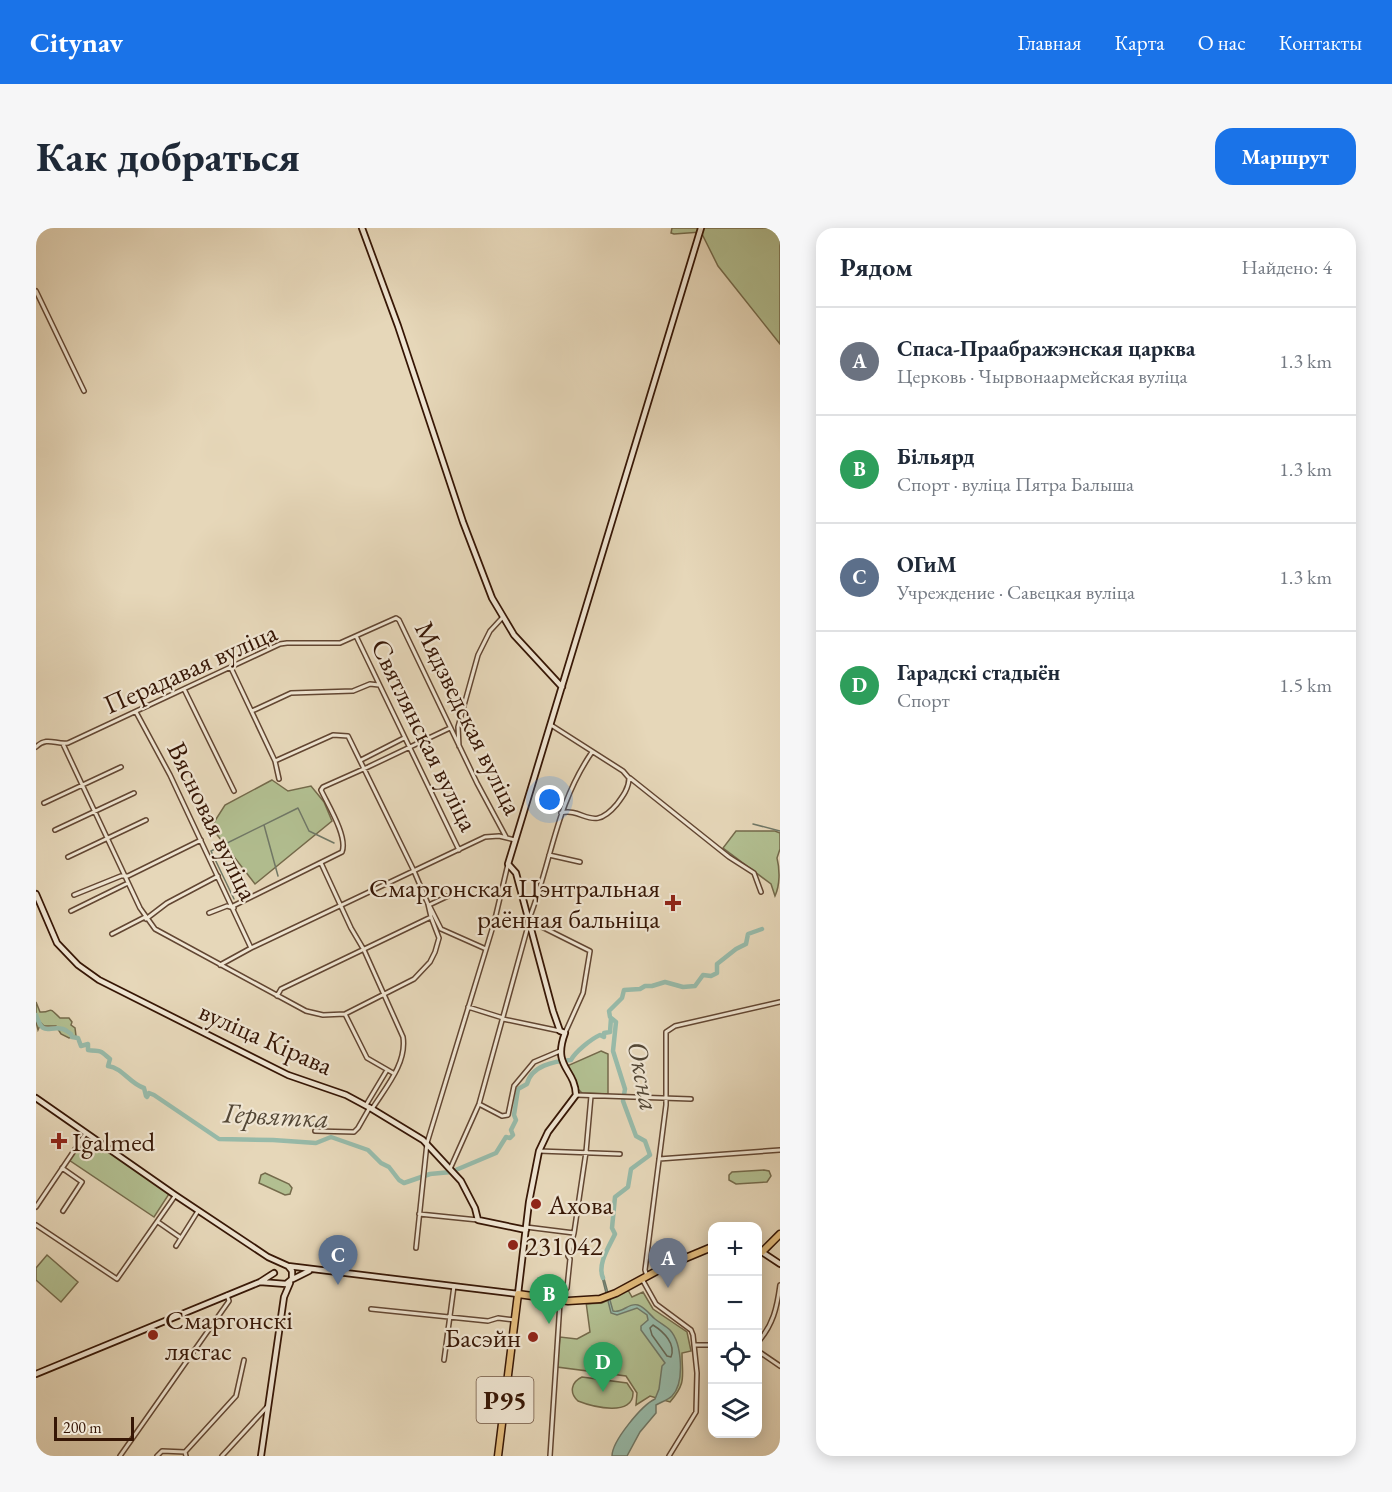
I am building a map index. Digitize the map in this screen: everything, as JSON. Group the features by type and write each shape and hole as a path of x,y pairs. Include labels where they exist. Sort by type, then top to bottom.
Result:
{"main road":[{"path":"762,1249 780,1234"},
{"path":"518,1294 561,1300 604,1298 708,1249"},
{"name":"Р95","path":"498,1456 518,1294"}],"street":[{"path":"362,228 463,522 492,597 502,618 527,651 562,687"},
{"path":"416,1248 427,1143 486,949 508,864 701,228"},
{"path":"36,291 84,391"},
{"name":"Перадавая вуліца","path":"36,747 41,742 48,741 63,744 283,644 340,643 396,618"},
{"name":"Мядзведская вуліца","path":"396,618 506,837"},
{"path":"459,746 458,727 478,655 490,630 502,618"},
{"name":"Святлянская вуліца","path":"356,636 459,850"},
{"path":"230,668 275,761 279,779"},
{"path":"370,684 374,676"},
{"path":"252,711 291,693 353,691 370,684 379,686"},
{"path":"184,689 234,791"},
{"name":"Вясновая вуліца","path":"136,712 201,840 251,948"},
{"path":"551,725 629,778 754,873 761,892"},
{"path":"209,913 227,906 233,907 342,852 344,848 339,829 321,788 450,728"},
{"path":"275,761 330,736 340,734 349,737 441,929 486,949"},
{"path":"361,760 404,738"},
{"path":"63,744 146,918 161,934 277,996 314,1014 345,1014 421,974 433,956 441,929"},
{"path":"451,1170 479,1104 520,952 528,931 528,920 561,813 576,779 592,752"},
{"path":"44,803 121,767"},
{"path":"561,813 594,818 608,814 622,797 629,778"},
{"path":"55,830 134,793"},
{"path":"68,857 146,820"},
{"path":"220,965 251,948 488,836 506,837 516,841"},
{"path":"74,895 154,865 201,840"},
{"path":"549,855 580,862"},
{"path":"321,863 340,906 364,950 400,1030 404,1044 402,1058 369,1107"},
{"path":"508,864 516,873 541,972 562,1032"},
{"path":"112,934 146,918 167,903 218,876"},
{"path":"71,911 128,883"},
{"path":"101,885 100,890 104,893"},
{"name":"вуліца Кірава","path":"36,894 61,948 78,966 99,980 288,1075 337,1091 369,1107 427,1143 464,1186 475,1208 478,1221"},
{"path":"429,905 448,896"},
{"path":"429,905 439,938"},
{"path":"431,917 436,920"},
{"path":"277,996 281,989 431,917"},
{"path":"36,1374 260,1282 278,1267 286,1266 312,1271 518,1294 539,1151 548,1132 576,1095 576,1088 564,1067 560,1051 562,1032 583,993 590,951 528,920"},
{"path":"669,1456 696,1412 698,1373 691,1330 656,1304 644,1278 666,1099 666,1032 668,1029 780,1002"},
{"path":"468,1007 503,1019 562,1032"},
{"path":"345,1014 369,1060 393,1073"},
{"path":"479,1104 502,1116 507,1116 514,1086 534,1062 560,1051"},
{"path":"315,1131 354,1132 387,1070"},
{"path":"576,1095 691,1099"},
{"path":"550,1456 561,1300 567,1288 570,1259 568,1256 574,1233 586,1152 591,1096"},
{"path":"36,1098 175,1195 268,1257 292,1270 291,1280 284,1297 261,1456"},
{"path":"36,1207 86,1132"},
{"path":"659,1159 780,1150"},
{"path":"539,1151 620,1154"},
{"path":"62,1168 82,1182 63,1211"},
{"path":"36,1225 117,1279 175,1195"},
{"path":"177,1246 198,1210"},
{"path":"419,1214 574,1233"},
{"path":"157,1221 182,1238"},
{"path":"762,1252 780,1264"},
{"path":"268,1257 284,1297"},
{"path":"260,1282 286,1284 312,1271"},
{"path":"762,1337 771,1325 778,1303 780,1285"},
{"path":"444,1360 454,1286"},
{"path":"120,1456 229,1301 227,1295"},
{"path":"371,1309 488,1321 498,1318 514,1320"},
{"path":"694,1345 708,1345"},
{"path":"762,1354 780,1366"},
{"path":"157,1456 162,1451 186,1454 236,1396 244,1360"},
{"path":"222,1456 267,1407"}],"shaded area":[{"path":"672,228 780,228 780,344 718,266 701,232 674,234 671,233"},
{"path":"272,780 288,791 311,786 324,802 332,821 255,884 211,827 225,805"},
{"path":"736,831 780,833 780,849 777,858 779,882 775,896 771,884 723,848"},
{"path":"36,1002 40,1012 51,1010 60,1018 69,1018 71,1025 75,1028 76,1036 69,1038 61,1034 56,1026 44,1026 41,1023 38,1030"},
{"path":"601,1051 608,1054 608,1094 582,1093 567,1066"},
{"path":"86,1136 169,1194 154,1217 69,1160"},
{"path":"769,1171 771,1176 767,1182 736,1184 729,1180 732,1172"},
{"path":"265,1173 289,1184 292,1188 290,1194 285,1195 259,1183 261,1175"},
{"path":"47,1255 78,1282 61,1302 36,1280 36,1268"},
{"path":"628,1290 632,1297 643,1292 653,1309 687,1332 691,1351 682,1353 681,1384 670,1402 650,1396 636,1405 637,1393 626,1376 557,1367 560,1337 577,1339 590,1332 586,1302 587,1304 602,1303"},
{"path":"582,1377 627,1383 633,1392 632,1400 627,1405 612,1408 593,1406 578,1401 573,1395 572,1388 575,1382"}],"water":[{"path":"601,1273 613,1311 619,1311 632,1305 643,1308 670,1330 679,1353 680,1373 676,1390 670,1397 656,1405 656,1413 640,1432 627,1456 612,1456 613,1449 629,1424 643,1408 655,1399 659,1389 662,1366 665,1363 641,1330 641,1326 648,1320 647,1315 637,1308 617,1315 611,1313"}],"waterway":[{"path":"234,899 211,851 298,808 309,831 334,843"},
{"path":"753,824 780,831"},
{"path":"264,825 278,876"},
{"name":"Оксна","path":"603,1278 603,1261 615,1234 612,1228 615,1197 628,1187 631,1169 650,1155 645,1141 636,1136 623,1101 625,1089 613,1051 616,1022 610,1017 609,1011 622,998 624,990 640,989 665,982 683,987 695,986 703,975 711,976 717,973 717,964 746,944 748,934 762,929"},
{"name":"Гервятка","path":"36,1015 44,1028 64,1029 72,1037 78,1038 81,1046 88,1044 88,1050 102,1052 110,1059 108,1066 118,1070 144,1088 147,1097 149,1093 154,1095 219,1139 316,1143 331,1137 368,1150 404,1183 430,1174 451,1172 496,1153 506,1137 510,1138 513,1135 511,1130 516,1120 514,1115 518,1089 527,1084 529,1078 538,1069 551,1063 571,1060 592,1039 600,1035 604,1037 604,1033 610,1032 611,1018"}],"place":[{"name":"Смаргонская Цэнтральная раённая бальніца","path":"673,903"},
{"name":"Igalmed","path":"59,1141"},
{"name":"Ахова","path":"536,1204"},
{"name":"231042","path":"513,1245"},
{"name":"ОГиМ","path":"338,1285"},
{"name":"Спаса-Праабражэнская царква","path":"668,1288"},
{"name":"Більярд","path":"549,1324"},
{"name":"Смаргонскі лясгас","path":"153,1335"},
{"name":"Басэйн","path":"533,1337"},
{"name":"Гарадскі стадыён","path":"603,1392"}]}
